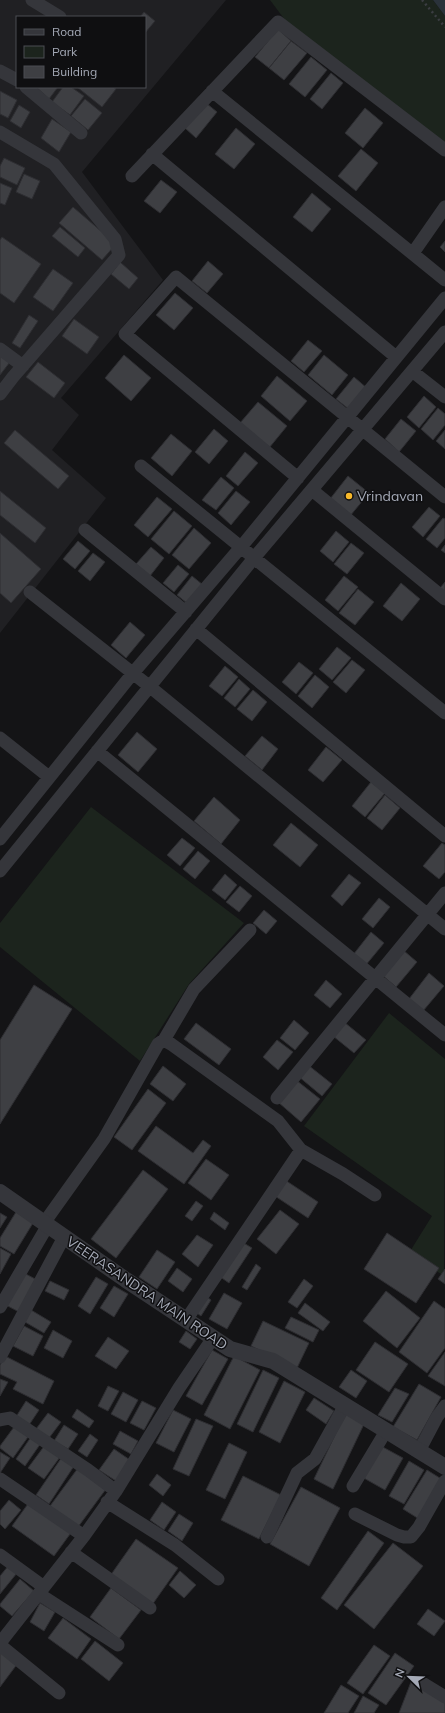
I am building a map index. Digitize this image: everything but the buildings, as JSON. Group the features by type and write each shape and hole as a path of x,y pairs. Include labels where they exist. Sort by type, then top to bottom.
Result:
{"street":[{"path":"32,0 58,16"},
{"path":"132,176 278,22 445,150"},
{"path":"0,70 16,79"},
{"path":"27,88 81,133"},
{"path":"212,91 445,280"},
{"path":"0,132 54,164 115,239 119,255 0,394"},
{"path":"152,154 396,357"},
{"path":"413,253 445,207"},
{"path":"298,478 125,334 176,277 363,428 445,497"},
{"path":"0,839 133,673 241,547 445,298"},
{"path":"0,870 254,558 445,332"},
{"path":"0,349 23,366"},
{"path":"412,370 445,398"},
{"path":"141,466 445,713"},
{"path":"312,490 445,599"},
{"path":"85,530 186,612"},
{"path":"30,592 133,673 445,929"},
{"path":"196,629 445,836"},
{"path":"0,738 49,777"},
{"path":"97,751 445,1036"},
{"path":"277,1098 445,893"},
{"path":"0,1307 46,1224 104,1139 158,1044 164,1040 194,989 250,930"},
{"path":"164,1040 278,1121 301,1150 343,1174 375,1195"},
{"path":"186,1320 301,1150"},
{"name":"VEERASANDRA MAIN ROAD","path":"0,1192 230,1349 273,1361 445,1467"},
{"path":"0,1357 64,1237"},
{"path":"59,1692 0,1644 84,1536 116,1491 179,1388 213,1338"},
{"path":"267,1537 297,1473 315,1458 345,1405"},
{"path":"419,1451 437,1417 445,1406"},
{"path":"0,1420 10,1418 88,1470 116,1491"},
{"path":"353,1486 386,1430"},
{"path":"0,1479 84,1536"},
{"path":"355,1514 397,1535 411,1537 419,1527 445,1481"},
{"path":"107,1502 175,1546 218,1579"},
{"path":"71,1552 150,1608"},
{"path":"0,1555 41,1590 118,1645"},
{"path":"424,1684 445,1697"}],"path":[{"path":"422,0 445,27"}],"shaded area":[{"path":"0,0 226,0 82,172 163,280 61,398 79,415 52,450 106,498 0,633"},
{"path":"433,0 445,0 445,16"}],"green space":[{"path":"270,0 433,0 445,16 445,144 285,20"},
{"path":"91,807 244,923 189,984 140,1061 0,947 0,923"},
{"path":"389,1013 445,1059 444,1276 409,1253 432,1216 304,1126"}],"place":[{"name":"Vrindavan","path":"349,496"}]}
